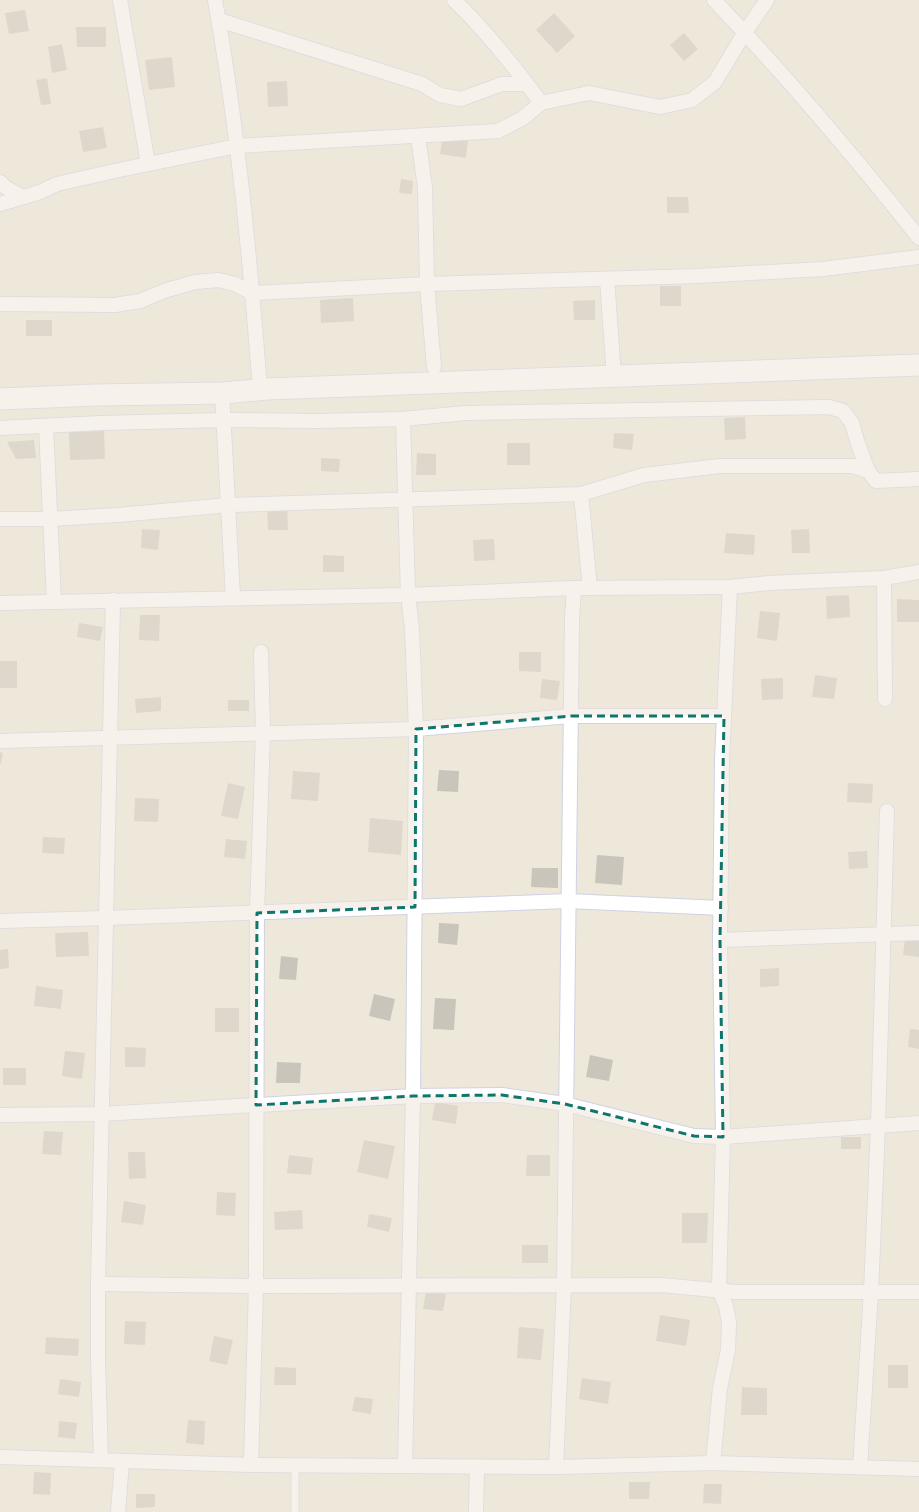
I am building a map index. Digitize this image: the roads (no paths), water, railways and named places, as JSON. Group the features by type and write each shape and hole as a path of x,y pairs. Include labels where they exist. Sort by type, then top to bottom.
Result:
{"street":[{"path":"120,0 148,164"},
{"path":"215,0 237,146 260,389"},
{"path":"454,0 478,24 516,68 541,103"},
{"path":"714,0 745,32 865,170 919,238"},
{"path":"0,204 40,192 57,184 237,146 498,131 523,118 541,103 589,93 660,107 692,100 715,82 766,0"},
{"path":"219,20 422,84 440,95 460,99 502,84 527,84"},
{"path":"418,136 425,188 428,284 434,367"},
{"path":"0,182 5,187 23,197"},
{"path":"1,304 115,305 140,301 167,290 195,282 219,280 235,284 252,293 428,284 698,276 823,269 919,257"},
{"path":"607,279 614,376"},
{"path":"0,399 96,395 222,393 260,389 919,365"},
{"path":"222,393 233,598"},
{"path":"0,428 224,420 317,421 464,414 829,407 843,412 852,423 868,471 876,481 919,479"},
{"path":"403,418 408,595 412,629 416,729 413,1096 405,1466"},
{"path":"46,426 54,601"},
{"path":"0,519 50,519 118,515 229,504 581,494 644,475 720,466 853,466 868,471"},
{"path":"581,494 590,588"},
{"path":"0,602 191,600 408,595 574,588 730,587 769,583 884,578 919,572"},
{"path":"884,578 885,699"},
{"path":"713,1463 720,1388 728,1350 730,1323 726,1306 719,1290 723,1137 720,940 722,760 730,587"},
{"path":"556,1468 564,1285 565,1104 572,620 574,588"},
{"path":"101,1460 98,1360 98,1284 113,600"},
{"path":"251,1465 256,1286 257,913 263,733 261,652"},
{"path":"0,741 416,729 571,716 724,716"},
{"path":"860,1467 871,1292 878,1126 887,811"},
{"path":"0,921 568,901 721,908"},
{"path":"720,940 919,933"},
{"path":"0,1116 101,1114 413,1096 502,1095 565,1104 694,1136 723,1137 919,1123"},
{"path":"98,1284 256,1286 661,1285 735,1292 919,1292"},
{"path":"0,1458 251,1465 556,1468 713,1463 919,1469"},
{"path":"118,1512 122,1461"},
{"path":"476,1512 477,1467"}],"lane":[{"path":"295,1465 295,1512"}]}
